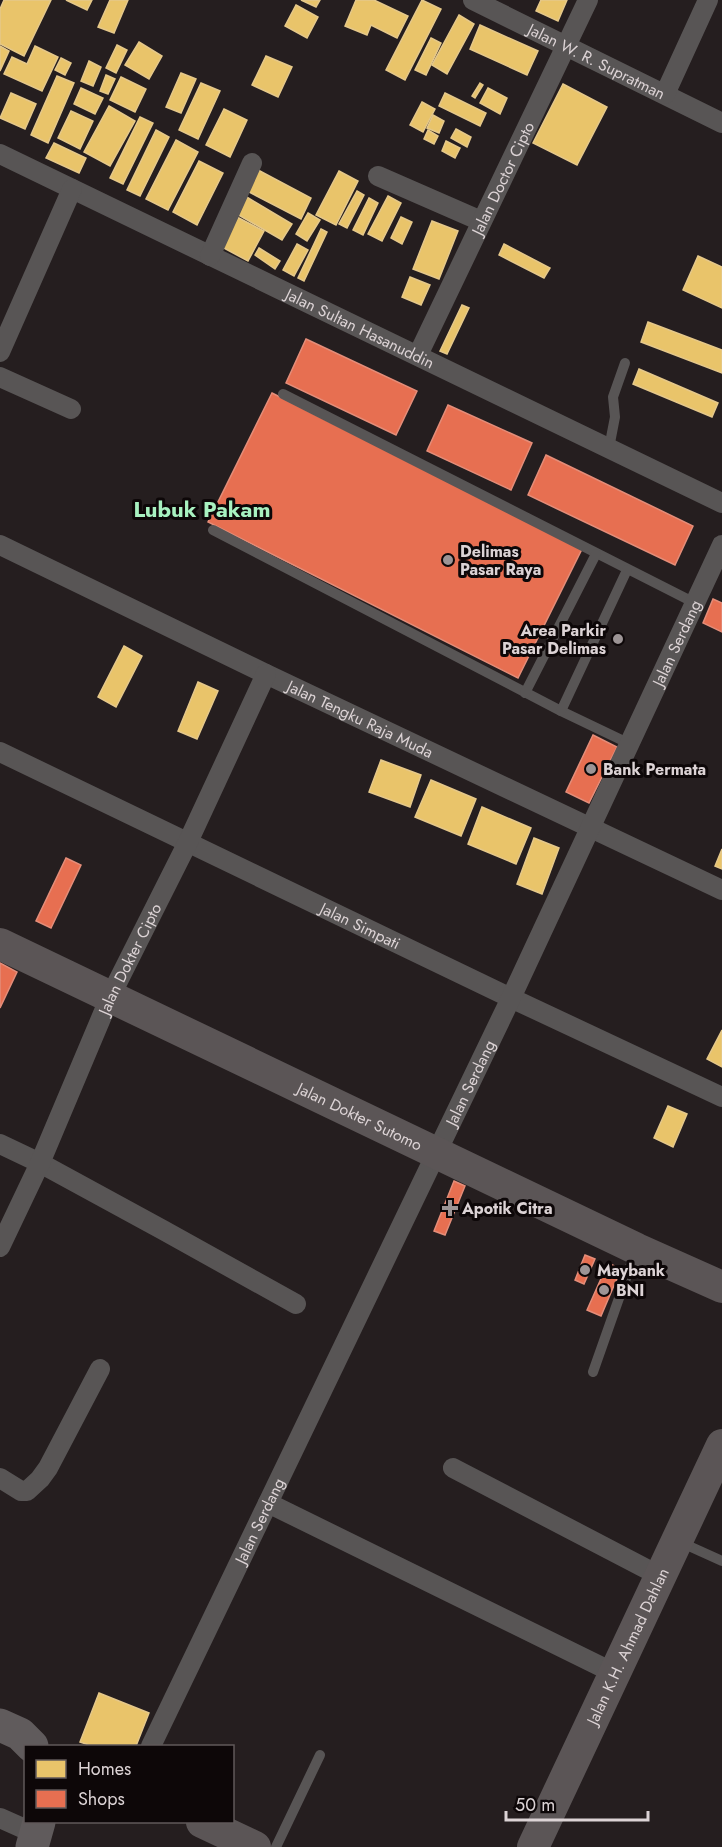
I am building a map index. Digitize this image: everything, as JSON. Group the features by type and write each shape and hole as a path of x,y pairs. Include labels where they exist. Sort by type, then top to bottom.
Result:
{"main road":[{"name":"Jalan Dokter Sutomo","path":"0,944 637,1249 722,1287"},
{"name":"Jalan K.H. Ahmad Dahlan","path":"533,1847 722,1445"},
{"path":"206,1823 255,1847"}],"street":[{"name":"Jalan W. R. Supratman","path":"473,0 722,123"},
{"name":"Jalan Doctor Cipto","path":"418,355 588,0"},
{"path":"665,94 708,0"},
{"name":"Jalan Sultan Hasanuddin","path":"0,154 722,503"},
{"path":"210,256 252,163"},
{"path":"378,177 482,221"},
{"path":"0,352 72,189"},
{"path":"0,377 71,409"},
{"name":"Jalan Tengku Raja Muda","path":"0,545 722,890"},
{"name":"Jalan Serdang","path":"151,1745 512,998 722,545"},
{"name":"Jalan Dokter Cipto","path":"0,1247 40,1163 110,997 188,842 266,674"},
{"name":"Jalan Simpati","path":"0,752 722,1097"},
{"path":"0,1144 40,1163 297,1304"},
{"path":"0,1478 21,1491 27,1491 40,1479 100,1369"},
{"path":"453,1468 660,1576"},
{"path":"268,1503 614,1674"},
{"path":"0,1818 36,1834"}],"lane":[{"path":"609,448 615,417 613,397 625,363"},
{"path":"284,394 695,603"},
{"path":"213,530 525,693 630,744"},
{"path":"525,693 596,554"},
{"path":"561,711 627,570"},
{"path":"593,1372 637,1249"},
{"path":"677,1541 722,1561"},
{"path":"276,1847 320,1755"}],"building: Homes":[{"path":"4,0 51,0 24,56 0,44 0,9"},
{"path":"66,0 92,0 87,10"},
{"path":"110,0 128,0 114,33 98,27"},
{"path":"301,0 320,0 316,7"},
{"path":"356,0 374,0 408,16 397,38 371,25 367,35 345,26"},
{"path":"422,0 441,9 405,80 386,70"},
{"path":"541,0 567,0 558,21 536,11"},
{"path":"296,5 318,17 307,38 285,26"},
{"path":"459,15 474,24 447,74 432,65"},
{"path":"480,25 538,51 527,75 470,49"},
{"path":"431,38 441,43 426,75 415,70"},
{"path":"139,42 162,56 149,79 125,65"},
{"path":"117,45 127,50 116,73 106,68"},
{"path":"0,46 9,51 0,71"},
{"path":"35,46 58,57 42,91 4,74 12,57 27,64"},
{"path":"266,56 292,67 278,97 252,85"},
{"path":"61,58 71,63 65,75 55,70"},
{"path":"89,61 101,67 93,86 81,81"},
{"path":"181,73 196,79 181,113 166,107"},
{"path":"106,75 115,79 108,94 100,91"},
{"path":"57,76 74,83 48,143 31,135"},
{"path":"121,77 146,89 135,112 110,100"},
{"path":"201,83 220,91 198,139 179,130"},
{"path":"480,83 483,85 475,98 472,96"},
{"path":"563,84 607,107 577,165 533,143"},
{"path":"81,88 103,98 95,114 74,104"},
{"path":"488,88 507,98 500,114 480,103"},
{"path":"11,93 36,104 25,129 0,118"},
{"path":"445,93 486,113 480,126 439,106"},
{"path":"422,102 435,109 423,132 410,125"},
{"path":"109,106 135,121 110,166 84,152"},
{"path":"224,109 247,120 230,157 206,145"},
{"path":"71,111 93,121 80,149 58,138"},
{"path":"433,115 444,121 439,133 427,128"},
{"path":"140,117 153,123 123,184 110,178"},
{"path":"456,129 471,137 467,147 451,138"},
{"path":"156,130 169,137 140,196 127,190"},
{"path":"428,130 438,136 434,144 424,139"},
{"path":"176,140 198,152 168,210 146,199"},
{"path":"446,141 460,148 455,158 442,151"},
{"path":"54,143 86,158 79,173 46,158"},
{"path":"199,161 223,173 197,225 173,212"},
{"path":"258,170 311,198 301,219 247,191"},
{"path":"339,171 358,181 336,225 316,215"},
{"path":"357,191 364,195 347,228 339,224"},
{"path":"245,196 292,224 282,240 235,213"},
{"path":"388,196 401,203 382,241 368,234"},
{"path":"369,198 378,203 363,235 353,230"},
{"path":"308,213 320,220 307,241 296,234"},
{"path":"235,216 264,231 248,261 220,246"},
{"path":"401,217 412,222 402,244 391,238"},
{"path":"432,221 458,231 439,279 413,269"},
{"path":"321,229 327,232 304,281 298,278"},
{"path":"297,244 308,250 294,276 283,270"},
{"path":"504,244 550,268 544,278 499,255"},
{"path":"259,248 280,261 275,269 255,255"},
{"path":"698,256 722,267 722,308 683,290"},
{"path":"410,277 430,285 421,305 402,297"},
{"path":"462,305 469,308 447,354 440,351"},
{"path":"648,322 722,350 722,373 641,342"},
{"path":"639,369 718,403 712,417 633,384"},
{"path":"124,646 142,656 116,707 98,697"},
{"path":"198,682 218,691 197,739 178,731"},
{"path":"381,760 421,775 410,807 369,792"},
{"path":"431,780 476,799 461,836 415,817"},
{"path":"482,807 531,828 516,864 468,844"},
{"path":"534,838 559,848 542,894 517,884"},
{"path":"722,849 722,869 715,866"},
{"path":"722,1030 722,1067 707,1059"},
{"path":"668,1106 687,1114 673,1147 654,1138"},
{"path":"99,1693 149,1713 136,1745 89,1745 80,1742"}],"building: Shops":[{"path":"306,339 417,391 396,435 286,383"},
{"path":"272,393 582,549 518,678 208,522"},
{"path":"448,405 532,443 511,490 427,451"},
{"path":"546,455 693,526 675,565 528,495"},
{"path":"713,599 722,603 722,632 703,623"},
{"name":"Bank Permata","path":"593,735 617,747 589,803 566,792"},
{"path":"66,858 81,865 51,928 36,921"},
{"path":"0,963 17,972 0,1008"},
{"name":"Apotik Citra","path":"454,1181 465,1186 445,1235 434,1231"},
{"name":"Maybank","path":"585,1255 595,1259 584,1284 575,1280"},
{"name":"BNI","path":"608,1263 621,1269 601,1316 587,1310"}],"place":[{"name":"Delimas Pasar Raya","path":"448,560"},
{"name":"Area Parkir Pasar Delimas","path":"618,639"},
{"name":"Bank Permata","path":"591,769"},
{"name":"Apotik Citra","path":"450,1208"},
{"name":"Maybank","path":"585,1270"},
{"name":"BNI","path":"604,1290"}],"district":[{"name":"Lubuk Pakam","path":"202,509"}]}
